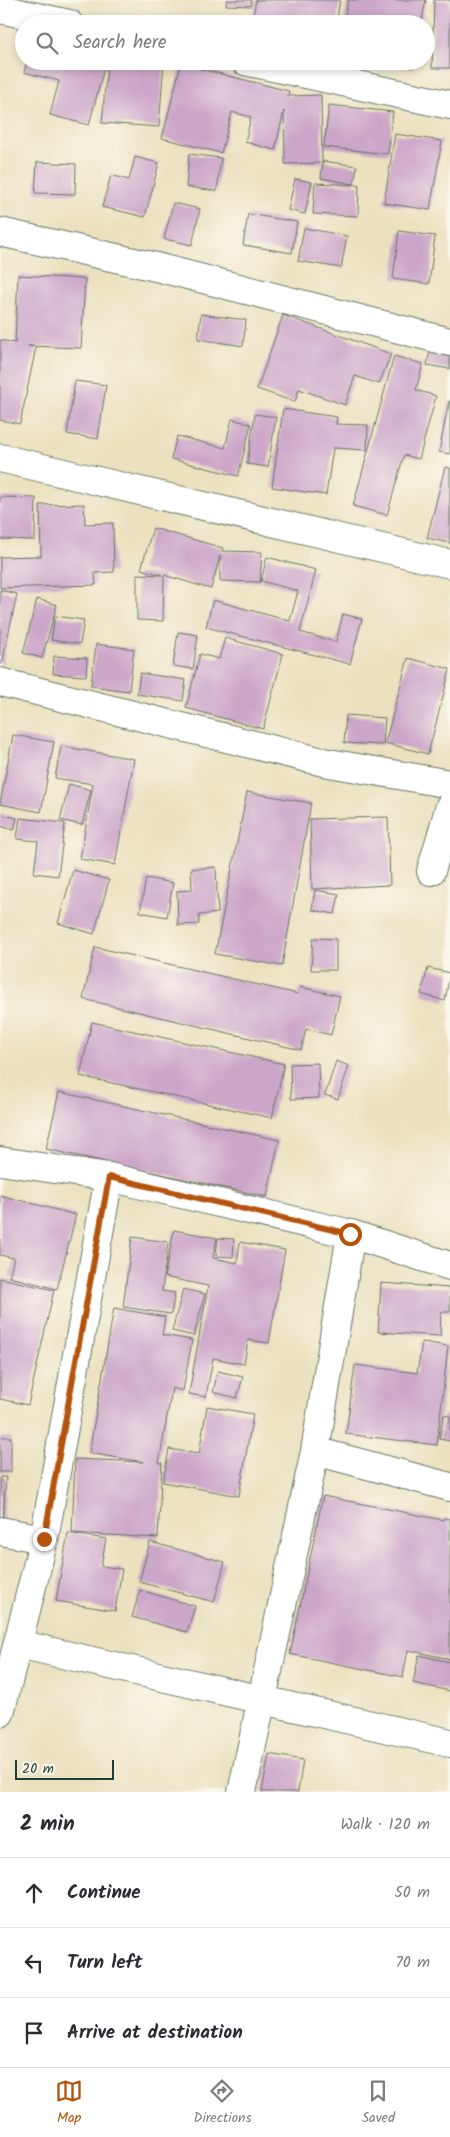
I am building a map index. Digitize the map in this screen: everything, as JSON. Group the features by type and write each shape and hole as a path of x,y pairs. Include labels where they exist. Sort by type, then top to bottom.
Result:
{"street":[{"path":"0,9 28,15"},
{"path":"287,70 450,105"},
{"path":"0,232 156,267 450,342"},
{"path":"0,458 450,564"},
{"path":"0,682 323,762 450,784"},
{"path":"431,871 450,806"},
{"path":"0,1161 109,1177 350,1234 450,1266"},
{"path":"0,1713 44,1539 109,1177"},
{"path":"242,1792 260,1700 315,1451 350,1234"},
{"path":"315,1451 450,1488"},
{"path":"0,1531 44,1539"},
{"path":"18,1644 450,1743"}],"building":[{"path":"227,0 251,0 251,6 226,5"},
{"path":"256,0 340,0 338,15 253,15"},
{"path":"348,0 426,0 423,15 345,15"},
{"path":"434,0 450,0 450,68 435,68"},
{"path":"25,70 104,70 89,125 50,115 59,81 24,72"},
{"path":"106,70 163,70 159,127 102,123"},
{"path":"179,70 205,70 289,91 288,96 321,95 322,163 285,164 284,111 275,150 245,142 251,117 232,112 221,153 162,138"},
{"path":"329,105 393,112 388,154 324,147"},
{"path":"395,134 442,141 430,210 384,203"},
{"path":"189,154 221,158 217,191 186,187"},
{"path":"135,157 159,163 145,217 102,207 111,175 129,180"},
{"path":"323,161 357,166 354,184 321,178"},
{"path":"37,162 76,164 75,194 35,193"},
{"path":"295,179 312,182 305,214 288,210"},
{"path":"315,183 359,185 358,216 313,214"},
{"path":"173,203 200,209 192,245 164,239"},
{"path":"248,214 297,222 292,253 243,245"},
{"path":"304,228 347,236 341,268 298,261"},
{"path":"399,231 435,236 429,284 393,279"},
{"path":"18,275 85,279 81,348 28,346 36,347 20,424 0,420 0,340 15,343"},
{"path":"201,314 246,320 243,346 198,339"},
{"path":"283,315 391,354 379,384 355,376 345,405 299,389 295,402 257,389"},
{"path":"430,351 450,354 450,369 427,365"},
{"path":"394,356 423,364 416,390 436,396 419,459 404,455 387,515 353,506"},
{"path":"75,381 106,385 98,439 67,434"},
{"path":"450,401 450,454 439,452"},
{"path":"283,409 337,417 336,424 368,425 367,450 333,448 326,495 272,487"},
{"path":"255,414 276,417 268,467 247,464"},
{"path":"232,419 251,424 238,476 171,459 177,436 225,448"},
{"path":"445,467 450,468 450,543 427,538"},
{"path":"0,497 36,498 35,540 0,539"},
{"path":"84,504 85,524 113,523 114,572 95,573 96,585 0,588 0,557 41,556 40,505"},
{"path":"153,528 223,548 222,551 262,552 260,582 220,581 220,556 211,589 164,575 163,621 137,620 137,574 162,575 141,569"},
{"path":"267,557 316,570 300,632 336,642 343,614 362,619 350,664 206,627 213,600 290,621 298,591 261,581"},
{"path":"0,590 17,594 2,664 0,664"},
{"path":"37,599 57,605 42,658 23,653"},
{"path":"55,616 84,620 80,644 51,640"},
{"path":"178,632 198,635 193,669 173,666"},
{"path":"225,638 283,654 263,729 186,708 200,654 219,659"},
{"path":"96,644 134,649 129,691 91,686"},
{"path":"54,656 87,658 86,676 53,674"},
{"path":"408,658 450,669 428,754 385,743"},
{"path":"140,673 186,680 183,701 137,694"},
{"path":"346,715 385,718 383,745 344,743"},
{"path":"13,735 54,742 41,812 0,804"},
{"path":"61,746 134,759 115,865 80,859 93,784 55,778"},
{"path":"69,784 91,790 82,825 60,820"},
{"path":"247,792 311,803 282,966 215,954"},
{"path":"0,814 17,818 14,830 0,826"},
{"path":"388,817 390,885 312,889 310,819"},
{"path":"20,818 65,823 58,876 34,873 38,841 17,839"},
{"path":"216,867 218,913 199,915 199,924 178,925 177,891 192,890 191,869"},
{"path":"73,870 109,880 94,934 58,923"},
{"path":"146,878 173,883 167,917 140,912"},
{"path":"315,890 339,894 335,914 312,910"},
{"path":"313,938 336,939 336,970 311,970"},
{"path":"95,947 298,994 300,987 340,996 331,1035 306,1029 301,1050 83,999"},
{"path":"428,968 450,973 445,1001 421,994"},
{"path":"92,1022 284,1064 272,1118 80,1076"},
{"path":"336,1061 349,1066 338,1099 325,1095"},
{"path":"318,1063 319,1098 291,1099 290,1064"},
{"path":"59,1092 279,1140 267,1197 46,1149"},
{"path":"0,1195 76,1215 57,1289 9,1277 14,1258 0,1255"},
{"path":"174,1230 217,1238 213,1258 237,1263 240,1242 285,1250 269,1343 248,1340 244,1364 213,1358 206,1397 189,1394 208,1286 164,1277"},
{"path":"132,1237 168,1242 162,1291 175,1293 171,1314 123,1307"},
{"path":"218,1238 234,1239 233,1257 216,1256"},
{"path":"0,1278 54,1290 28,1405 0,1399"},
{"path":"381,1283 450,1288 450,1312 441,1312 440,1336 378,1332"},
{"path":"183,1289 205,1294 194,1336 172,1331"},
{"path":"114,1308 165,1317 162,1335 192,1340 183,1391 172,1388 159,1463 162,1463 158,1538 72,1533 75,1459 144,1462 89,1453"},
{"path":"422,1342 448,1346 437,1445 346,1434 355,1365 417,1373"},
{"path":"218,1371 243,1377 237,1398 213,1392"},
{"path":"207,1406 253,1414 239,1496 163,1482 169,1449 199,1454"},
{"path":"444,1415 450,1416 450,1441 439,1439"},
{"path":"0,1437 11,1437 11,1472 0,1472"},
{"path":"0,1477 6,1477 3,1521 0,1521"},
{"path":"323,1496 443,1520 444,1518 450,1519 450,1659 408,1650 403,1677 290,1654"},
{"path":"68,1533 106,1539 101,1566 122,1569 115,1611 56,1601"},
{"path":"150,1542 225,1562 214,1602 139,1582"},
{"path":"140,1590 195,1606 187,1632 132,1617"},
{"path":"419,1655 450,1662 450,1691 413,1683"},
{"path":"269,1754 303,1760 298,1792 262,1792"}],"route":[{"path":"44,1539 109,1177 350,1234"}]}
